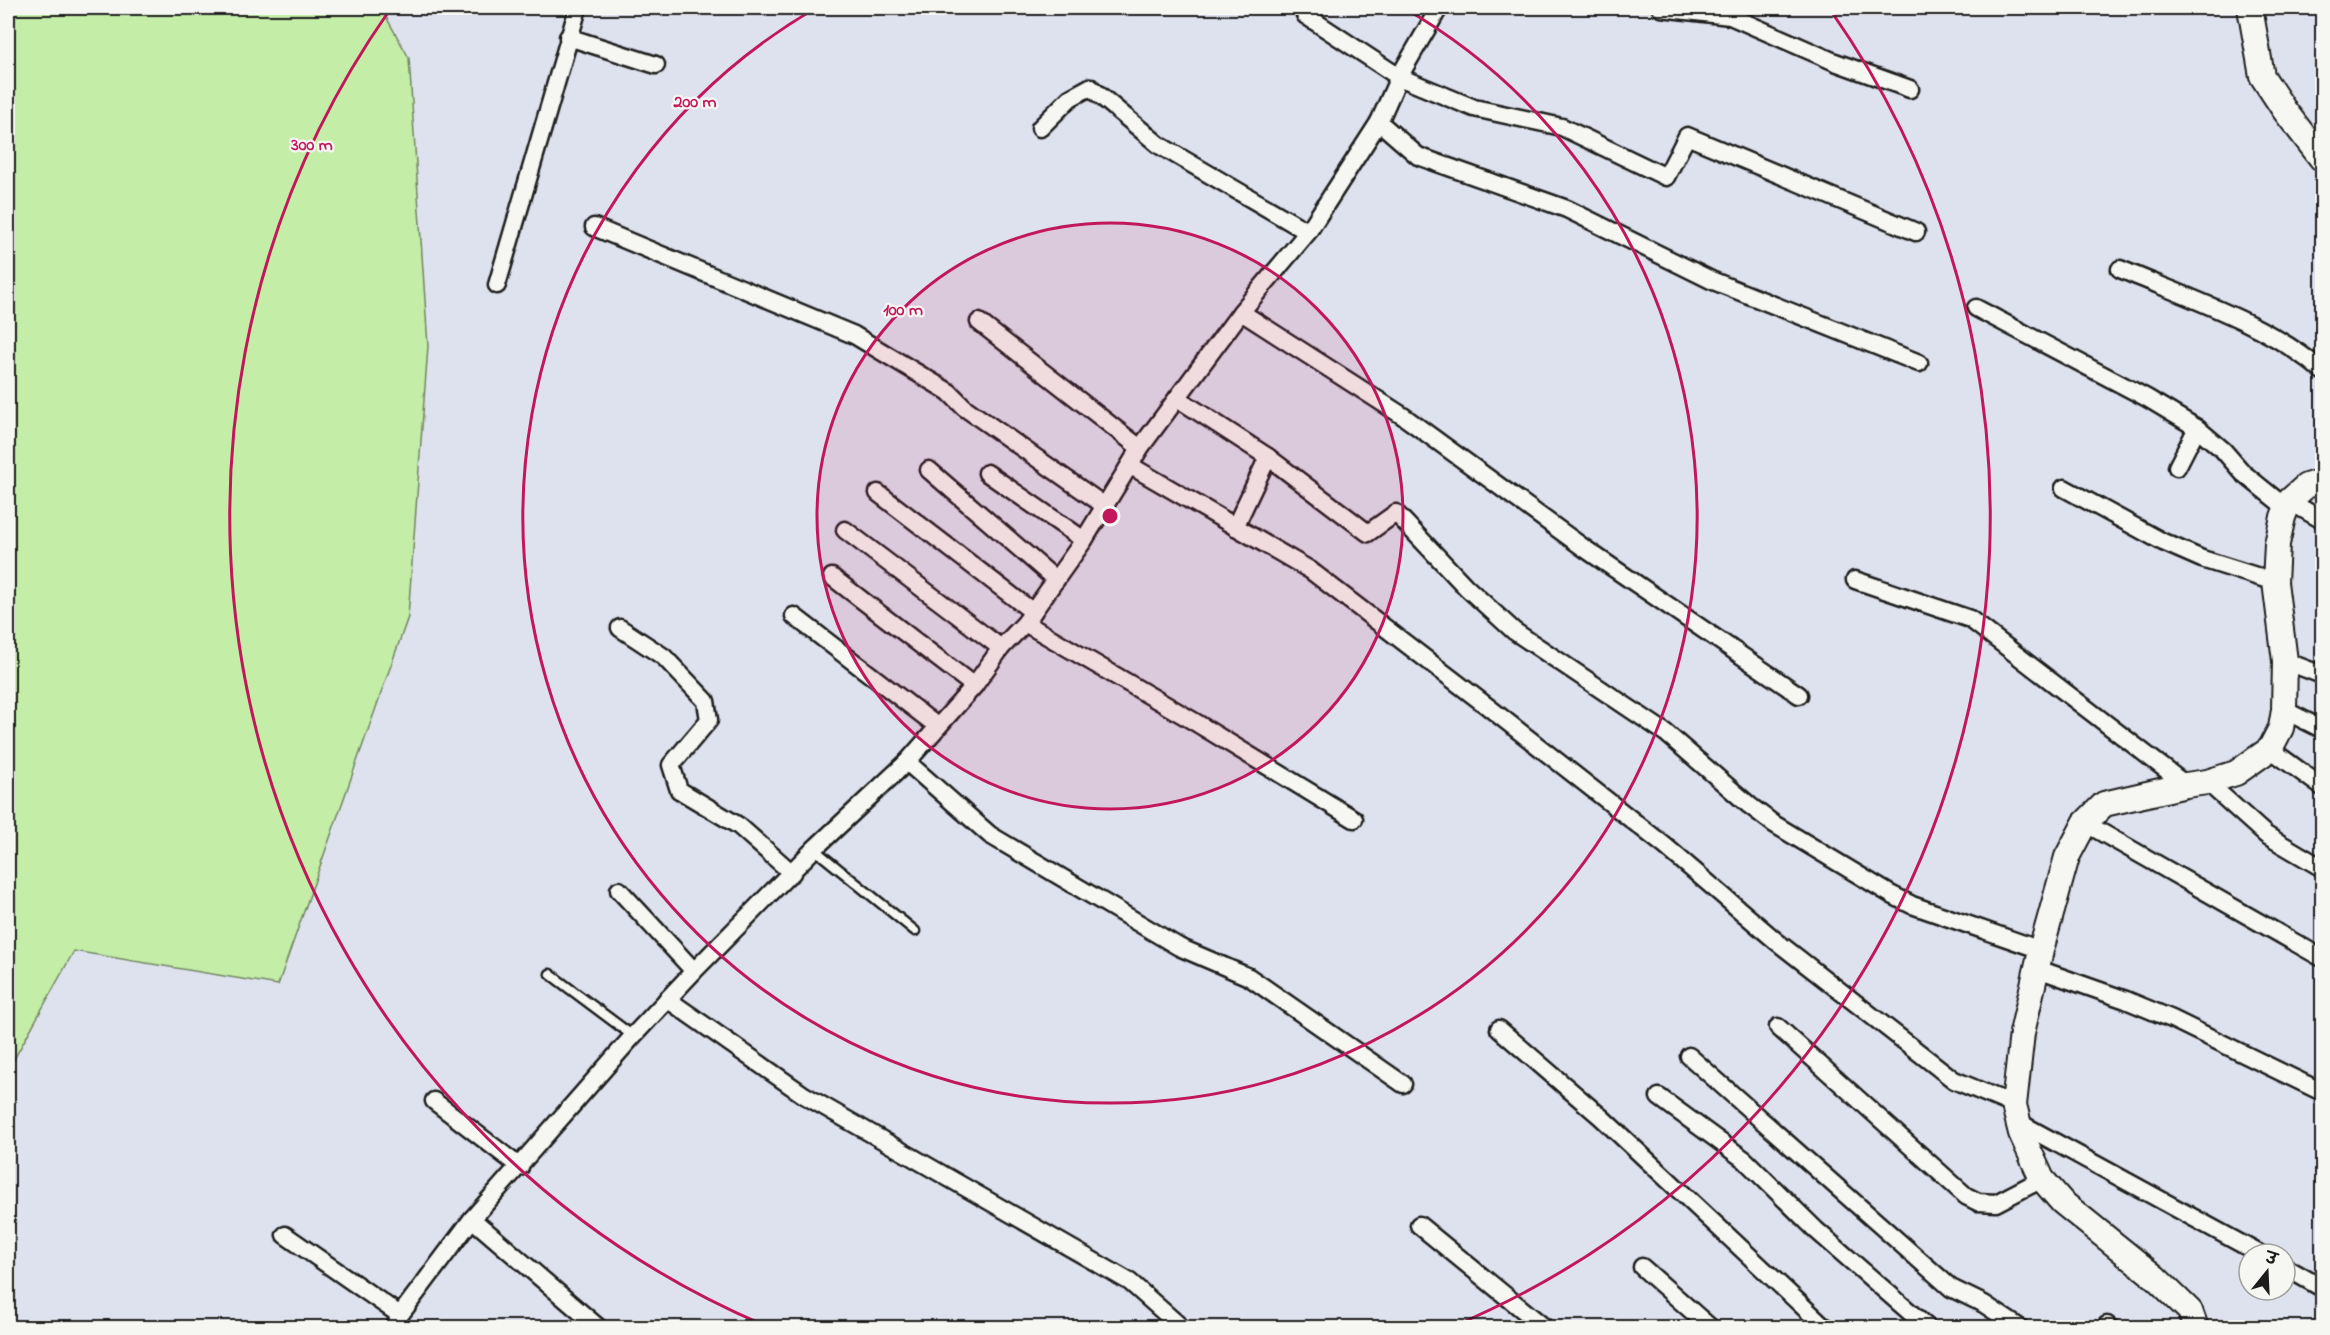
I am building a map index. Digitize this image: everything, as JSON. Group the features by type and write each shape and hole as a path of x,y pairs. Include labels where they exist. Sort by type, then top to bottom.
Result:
{"main road":[{"path":"2250,8 2262,76 2285,111 2322,159"},
{"path":"2196,1328 2190,1311 2156,1278 2062,1202 2042,1179 2021,1133 2016,1114 2022,1033 2039,959 2067,857 2085,823 2104,804 2236,773 2270,749 2281,728 2284,711 2285,661 2276,582 2277,544 2287,504 2306,486 2322,481"}],"street":[{"path":"497,285 578,8"},
{"path":"285,1234 397,1321 472,1219 633,1036 694,970 814,849 907,762 974,686 1001,648 1029,617 1084,540 1140,448 1241,312 1308,232 1379,122 1399,77 1439,8"},
{"path":"1661,8 1730,16 1835,62 1910,89"},
{"path":"1305,15 1399,77 1474,108 1562,127 1666,177 1687,136 1916,232"},
{"path":"568,37 656,65"},
{"path":"1040,128 1070,98 1090,87 1159,145 1308,232"},
{"path":"1379,122 1418,156 1567,209 1711,280 1919,363"},
{"path":"594,227 854,335 949,392 965,408 1105,506"},
{"path":"2120,268 2265,332 2302,353 2322,371"},
{"path":"1977,308 2147,398 2197,428 2223,450 2243,472 2287,504 2322,520"},
{"path":"1241,312 1403,416 1584,548 1799,695"},
{"path":"979,322 1140,448"},
{"path":"1177,398 1268,458 1368,533 1396,513 1466,587 1514,631 1666,733 1749,805 1794,837 1892,896 2039,959 2322,1092"},
{"path":"2177,467 2197,428"},
{"path":"1235,527 1268,458"},
{"path":"1131,466 1310,570 1665,846 1776,941 1954,1080 2239,1242"},
{"path":"930,470 1056,580"},
{"path":"987,473 1084,540"},
{"path":"2064,488 2163,542 2202,559 2276,582"},
{"path":"879,493 1029,617 1353,819"},
{"path":"845,530 1001,648"},
{"path":"832,577 974,686"},
{"path":"1855,580 1977,623 2266,835 2322,868"},
{"path":"794,616 937,726"},
{"path":"620,628 664,657 706,700 709,720 671,765 678,790 739,826 792,873"},
{"path":"2285,661 2322,675"},
{"path":"2284,711 2322,729"},
{"path":"2270,749 2322,787"},
{"path":"907,762 990,835 1179,947 1249,977 1403,1084"},
{"path":"2085,823 2322,958"},
{"path":"619,890 694,970"},
{"path":"667,999 804,1095 1130,1282 1182,1328"},
{"path":"1778,1027 1966,1196 1978,1202 1996,1203 2042,1179"},
{"path":"1499,1029 1601,1117 1826,1328"},
{"path":"1689,1056 1951,1288 1983,1304 2020,1328"},
{"path":"1659,1097 1745,1160 1816,1230 1928,1328"},
{"path":"434,1101 520,1167"},
{"path":"472,1219 599,1328"},
{"path":"1419,1225 1545,1328"},
{"path":"1642,1267 1711,1328"},
{"path":"2297,1274 2322,1288"}],"lane":[{"path":"814,849 915,931"},
{"path":"550,974 633,1036"}],"green space":[{"path":"8,8 381,8 409,58 428,346 408,617 278,985 74,951 8,1070"}]}
